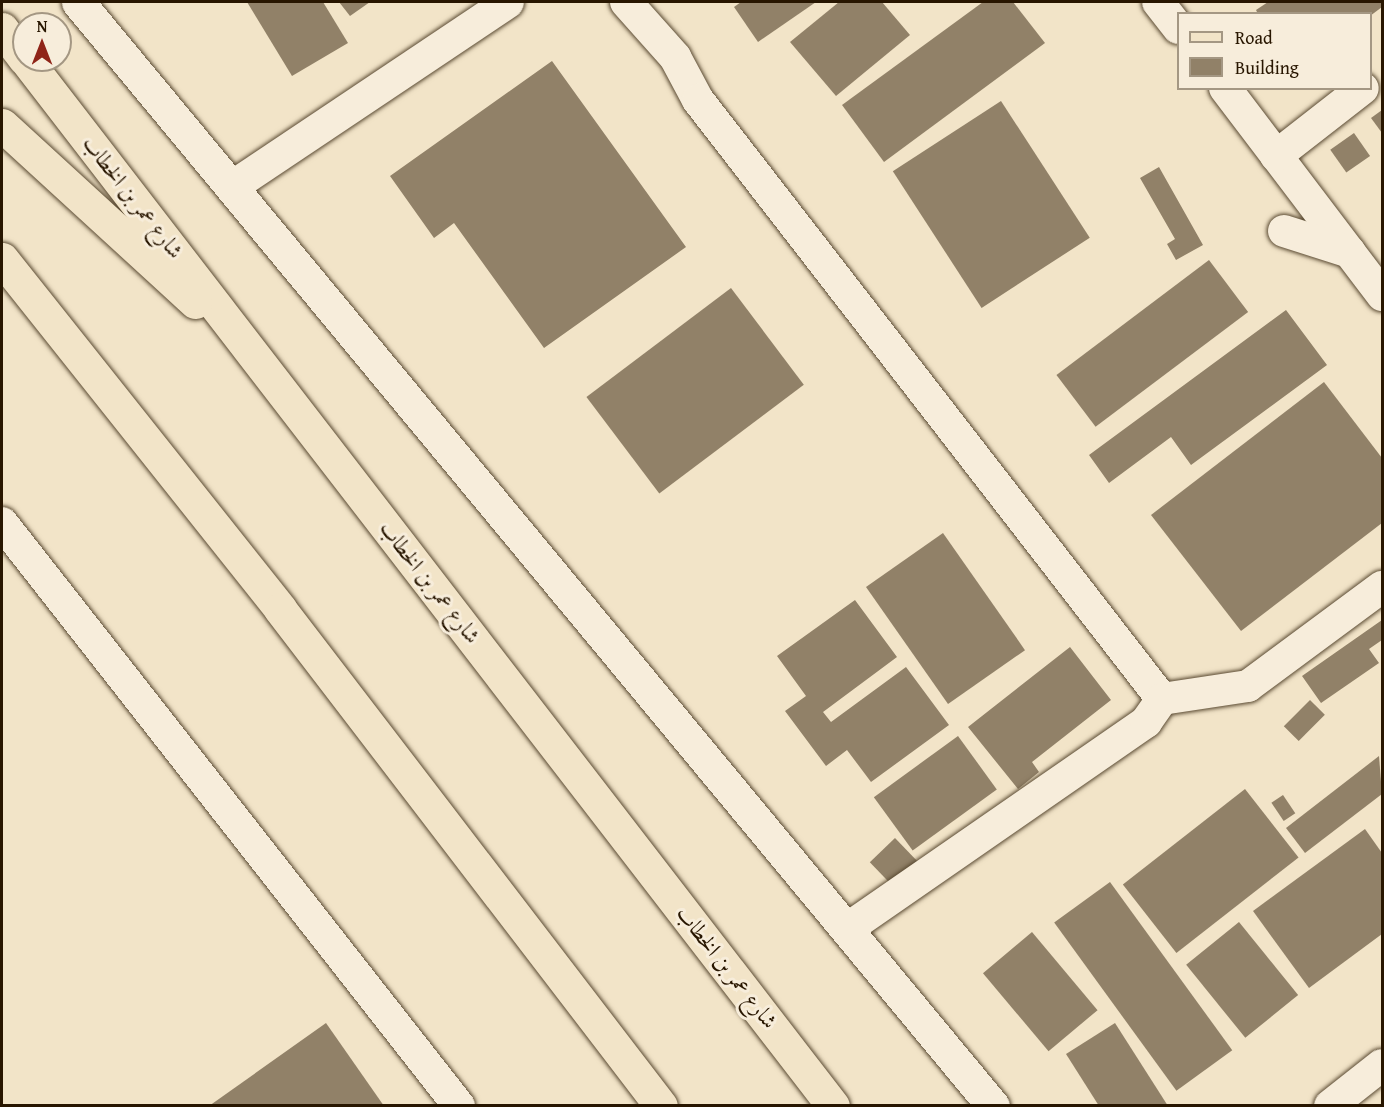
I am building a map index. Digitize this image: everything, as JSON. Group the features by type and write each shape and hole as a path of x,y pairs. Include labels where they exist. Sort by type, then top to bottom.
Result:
{"main road":[{"name":"شارع عمر بن الخطاب","path":"2,29 12,42"},
{"name":"شارع عمر بن الخطاب","path":"35,72 833,1106"},
{"path":"2,125 257,357"},
{"path":"2,259 280,609 661,1106"}],"street":[{"path":"78,2 993,1106"},
{"path":"232,187 508,2"},
{"path":"626,2 675,57 698,99 741,157 1162,699"},
{"path":"1158,2 1177,26"},
{"path":"1226,90 1383,295"},
{"path":"1276,156 1360,90"},
{"path":"1284,231 1350,252"},
{"path":"2,523 459,1106"},
{"path":"847,929 1146,722 1162,699 1248,686 1383,587"},
{"path":"1330,1106 1383,1065"}],"building":[{"path":"247,2 323,2 348,43 292,76"},
{"path":"339,2 370,2 350,16"},
{"path":"741,2 816,2 758,42 734,7"},
{"path":"839,2 882,2 910,35 836,96 790,42"},
{"path":"983,2 1013,2 1045,43 884,162 842,105"},
{"path":"1268,2 1382,2 1382,7 1372,14 1372,12 1257,12 1256,10"},
{"path":"552,61 686,247 544,348 454,223 434,238 390,176"},
{"path":"1001,101 1090,238 982,308 893,171"},
{"path":"1382,110 1382,133 1371,118"},
{"path":"1354,133 1370,156 1346,173 1330,150"},
{"path":"1159,167 1203,245 1176,260 1167,244 1175,239 1140,178"},
{"path":"1209,260 1248,312 1096,427 1056,375"},
{"path":"731,288 804,385 659,494 586,397"},
{"path":"1286,310 1327,365 1191,465 1171,437 1109,483 1089,455"},
{"path":"1324,382 1382,458 1382,523 1241,631 1151,515"},
{"path":"943,533 1025,650 948,704 866,587"},
{"path":"855,600 897,657 823,712 831,722 906,667 949,725 871,782 847,750 826,766 785,711 806,696 777,656"},
{"path":"1382,620 1382,640 1369,649 1379,663 1321,703 1302,676"},
{"path":"1070,647 1111,700 1032,762 1039,772 1018,789 968,727"},
{"path":"1310,700 1325,715 1299,741 1284,726"},
{"path":"958,736 997,789 913,851 874,797"},
{"path":"1379,756 1382,794 1305,853 1286,828"},
{"path":"1245,789 1299,858 1176,953 1123,884"},
{"path":"1283,795 1295,813 1284,821 1271,803"},
{"path":"1365,829 1382,853 1382,934 1309,988 1253,911"},
{"path":"895,838 919,863 894,887 870,862"},
{"path":"1110,882 1232,1050 1176,1091 1054,923"},
{"path":"1239,922 1298,995 1245,1038 1186,965"},
{"path":"1032,932 1098,1010 1049,1051 983,973"},
{"path":"326,1023 384,1106 209,1106"},
{"path":"1115,1023 1168,1106 1099,1106 1066,1054"}]}
